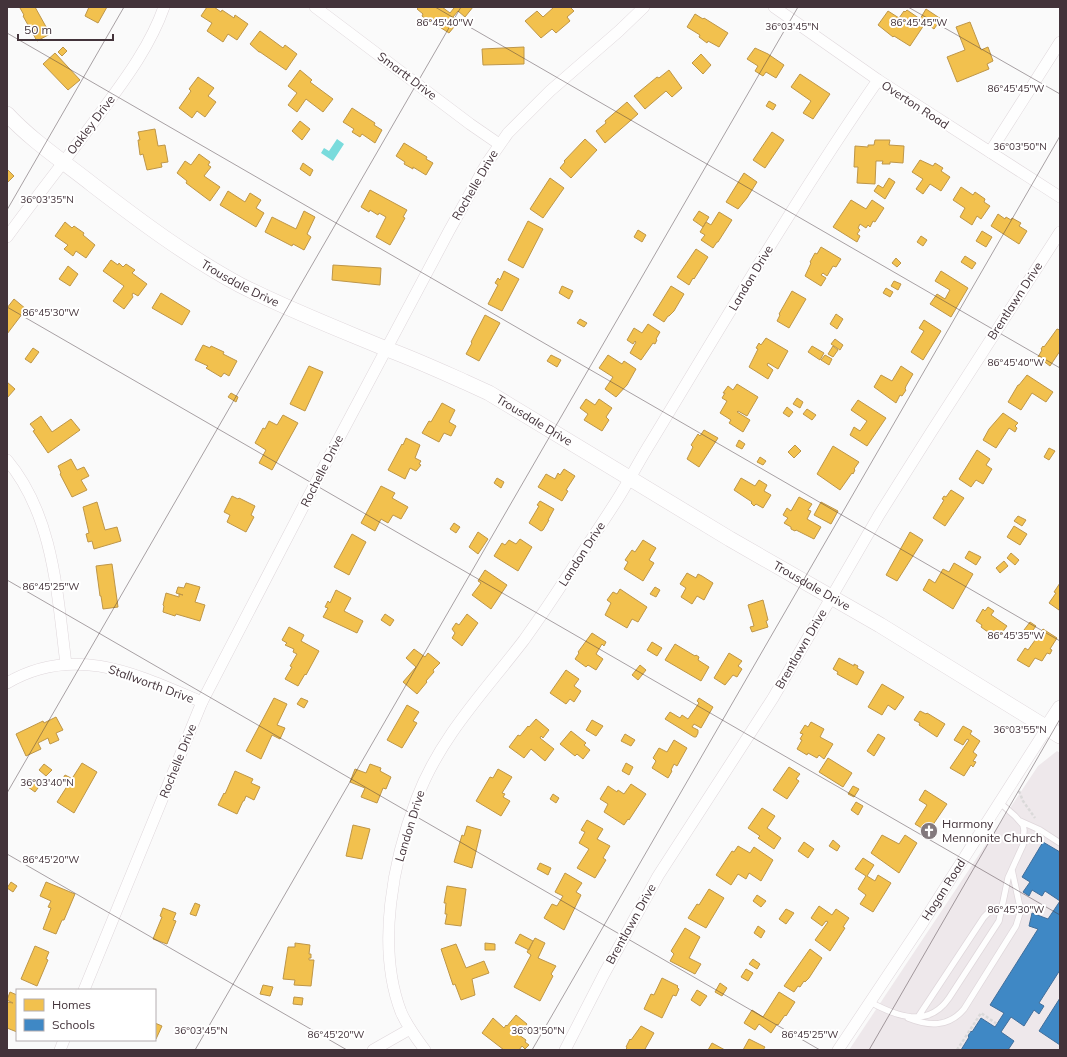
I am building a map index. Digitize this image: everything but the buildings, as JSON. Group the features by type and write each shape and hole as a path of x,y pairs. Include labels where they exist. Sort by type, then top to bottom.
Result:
{"street":[{"name":"Oakley Drive","path":"7,237 132,69 154,30 164,7"},
{"name":"Smartt Drive","path":"315,7 470,124 499,144"},
{"name":"Rochelle Drive","path":"84,989 202,702 330,455 449,231 487,163 508,133 550,91 619,31 644,7"},
{"name":"Overton Road","path":"774,7 878,80 1060,197"},
{"path":"990,152 1060,42"},
{"name":"Landon Drive","path":"425,1050 410,1029 401,1011 392,978 388,939 391,903 399,860 418,796 428,774 451,734 477,698 533,627 576,563 629,479 807,185 878,80"},
{"name":"Trousdale Drive","path":"7,114 36,141 156,232 225,276 257,293 307,316 387,348 489,393 730,539 832,596 1054,732"},
{"name":"Brentlawn Drive","path":"565,1050 604,974 658,876 773,698 879,515 1060,232"},
{"path":"7,460 30,496 47,543 56,583 66,664"},
{"name":"Stallworth Drive","path":"7,683 30,672 66,664 78,663 101,666 130,674 168,687 202,702"},
{"name":"Hogan Road","path":"838,1050 999,802 1054,732 1060,708"},
{"path":"373,1050 410,1029"}],"lane":[{"path":"999,802 1020,821 1040,830 1060,843"},
{"path":"896,1014 907,1017 918,1017 939,1010 946,1003 999,921 1006,885 1023,845 1024,830 1020,821"},
{"path":"870,1002 896,1014 930,1025 945,1022 957,1016 964,1009 1016,926 1020,913 1020,907 1012,870"},
{"path":"918,1017 984,917 991,910 1002,908"}],"path":[{"path":"1018,789 1023,801 1036,819"},
{"path":"957,1050 981,1013 997,1024"}],"shaded area":[{"path":"1057,751 1060,753 1060,1050 849,1050 1038,766"}],"water":[{"path":"337,139 344,144 333,161 321,153 324,148 329,151"}],"place":[{"name":"Harmony Mennonite Church","path":"929,831"}]}
